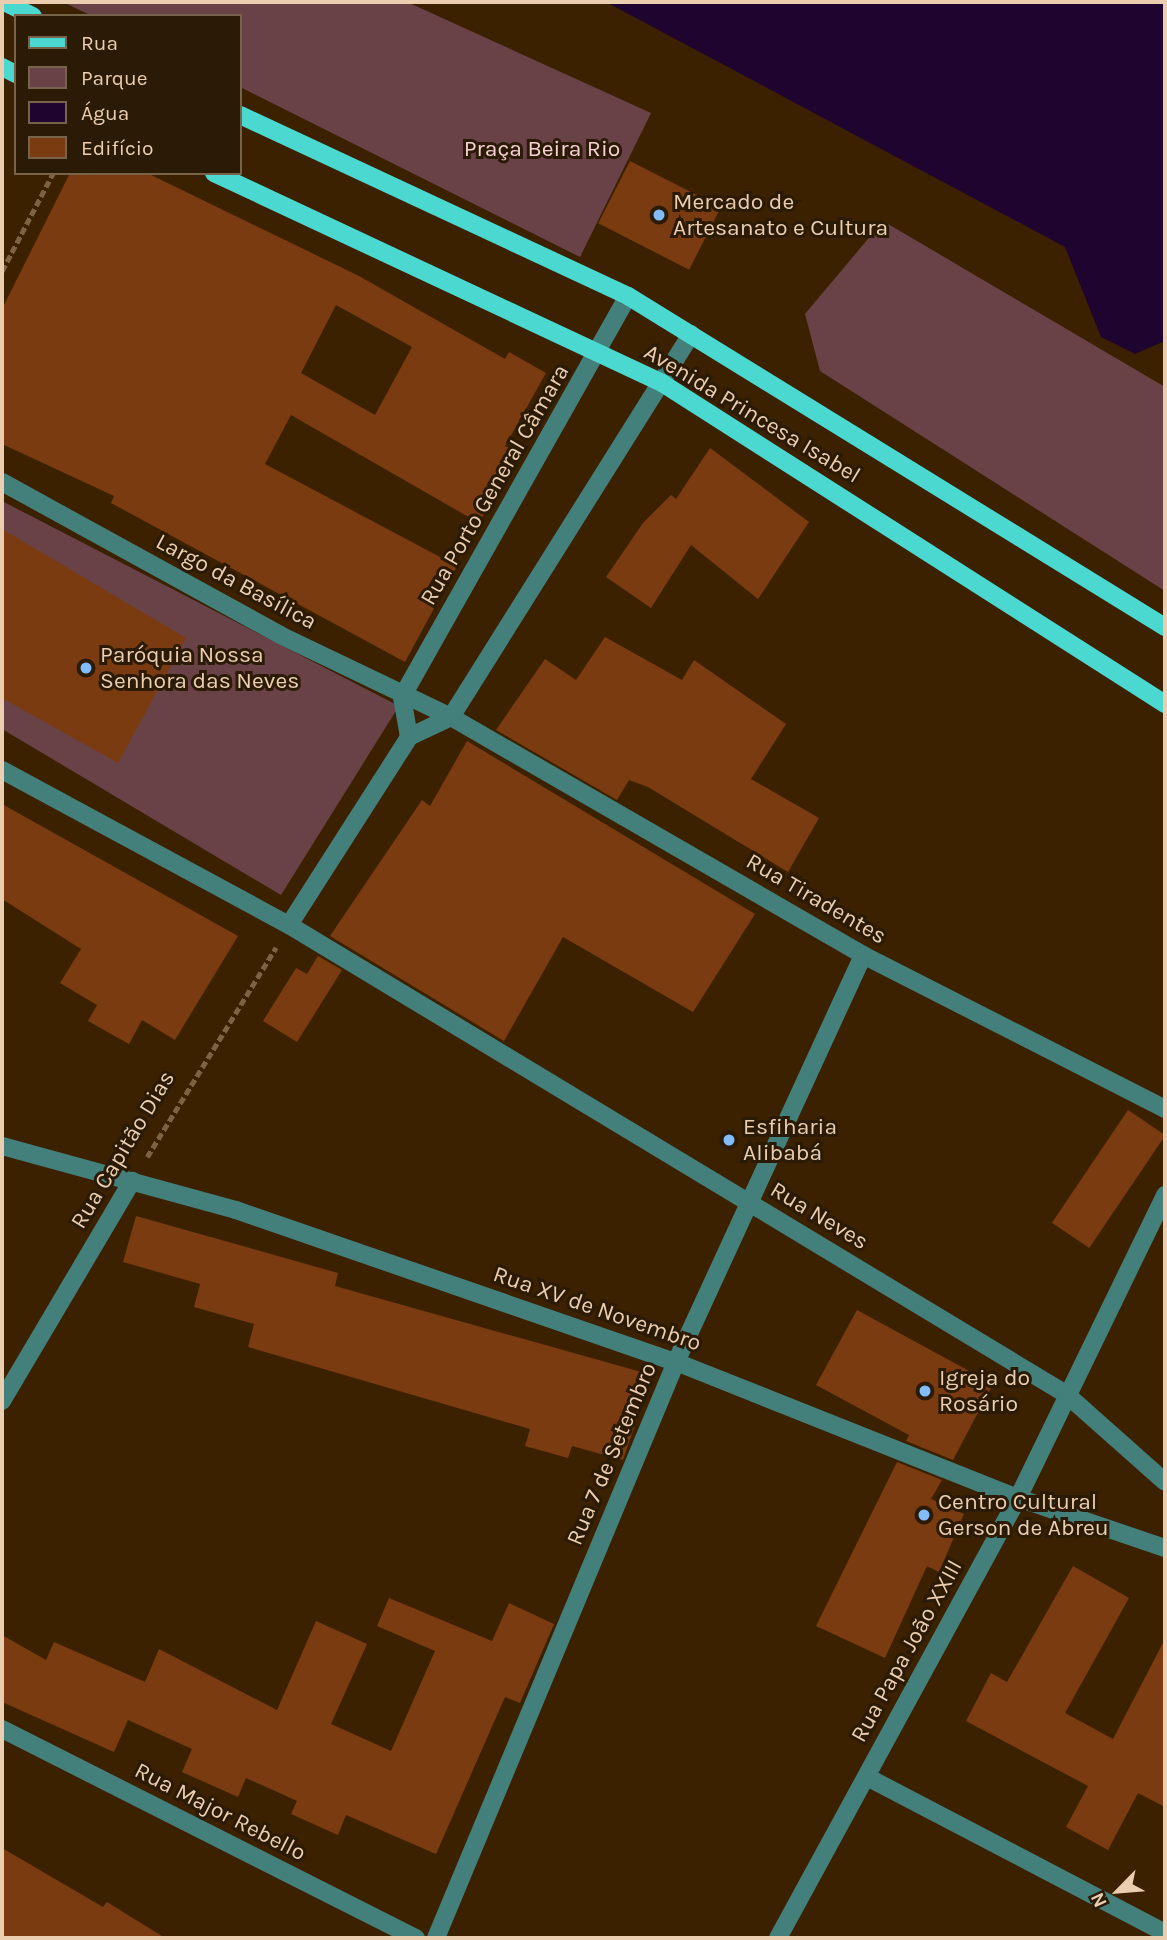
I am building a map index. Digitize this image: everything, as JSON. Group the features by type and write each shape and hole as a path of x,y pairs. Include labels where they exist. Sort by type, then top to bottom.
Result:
{"main road":[{"path":"4,2 29,14"},
{"name":"Avenida Princesa Isabel","path":"242,116 628,296 1165,627"},
{"name":"Avenida Princesa Isabel","path":"218,175 662,383 1165,704"}],"street":[{"name":"Rua Porto General Câmara","path":"401,696 600,354 628,296"},
{"path":"2,770 289,925 409,737 451,717 691,334"},
{"name":"Largo da Basílica","path":"2,482 401,696 451,717"},
{"path":"401,696 409,737"},
{"name":"Rua Tiradentes","path":"451,717 863,955 1165,1109"},
{"name":"Rua Neves","path":"289,925 1066,1394 1165,1482"},
{"name":"Rua 7 de Setembro","path":"436,1938 677,1362 752,1204 863,955"},
{"name":"Rua XV de Novembro","path":"2,1146 236,1210 677,1362 1018,1498 1165,1548"},
{"name":"Rua Capitão Dias","path":"2,1401 132,1181"},
{"name":"Rua Papa João XXIII","path":"778,1938 1018,1498 1066,1394 1165,1195"},
{"name":"Rua Major Rebello","path":"2,1729 416,1938"},
{"path":"867,1777 1165,1933"}],"path":[{"path":"2,271 52,175"},
{"name":"Rua Capitão Dias","path":"132,1181 289,925"}],"green space":[{"name":"Praça Beira Rio","path":"63,2 407,2 651,113 580,257 242,88 242,14 88,14"},
{"path":"883,221 1165,387 1165,591 820,371 805,314"},
{"path":"2,501 399,706 281,895 2,729"}],"water":[{"path":"606,2 1165,2 1165,341 1135,354 1101,337 1065,247"}],"building":[{"name":"Mercado de Artesanato e Cultura","path":"630,161 721,207 689,270 598,223"},
{"path":"69,175 151,175 359,276 505,359 509,352 546,373 505,446 517,452 479,523 291,415 265,464 457,566 405,662 111,503 114,496 2,444 2,309","holes":["336,305 412,347 375,415 301,373"]},
{"path":"710,448 809,522 758,599 691,545 651,608 606,577 643,523 671,495 676,499"},
{"name":"Paróquia Nossa Senhora das Neves","path":"2,529 186,638 118,763 2,698"},
{"path":"605,637 682,680 694,660 786,724 751,779 819,818 788,872 648,787 629,780 617,800 496,730 545,659 576,680"},
{"path":"467,741 755,914 693,1012 563,937 504,1041 330,936 422,800 430,806"},
{"path":"2,804 238,936 175,1040 142,1020 129,1044 88,1021 97,1005 60,983 81,949 2,899"},
{"path":"318,956 342,970 297,1042 263,1021 296,968 307,974"},
{"path":"1128,1110 1165,1136 1089,1248 1052,1223"},
{"path":"136,1216 338,1273 335,1286 652,1375 623,1460 572,1446 568,1458 525,1446 530,1429 248,1347 254,1324 194,1307 200,1284 123,1262"},
{"path":"857,1310 993,1384 953,1460 906,1441 909,1435 816,1385"},
{"path":"897,1462 942,1480 931,1499 964,1514 939,1572 927,1566 885,1658 816,1626"},
{"path":"1073,1566 1129,1598 1065,1713 1113,1739 1165,1639 1165,1807 1138,1793 1108,1850 1066,1827 1088,1786 966,1721 991,1673 1007,1682"},
{"path":"389,1598 492,1641 509,1603 554,1624 520,1703 505,1697 436,1854 346,1815 338,1835 291,1814 297,1801 246,1778 238,1797 182,1772 192,1749 128,1720 114,1752 2,1702 2,1635 46,1660 54,1642 145,1682 159,1649 277,1710 316,1621 367,1644 331,1724 391,1751 435,1651 377,1626"},
{"path":"2,1848 103,1907 107,1902 165,1938 2,1938"}],"place":[{"name":"Mercado de Artesanato e Cultura","path":"659,215"},
{"name":"Paróquia Nossa Senhora das Neves","path":"86,668"},
{"name":"Esfiharia Alibabá","path":"729,1140"},
{"name":"Igreja do Rosário","path":"925,1391"},
{"name":"Centro Cultural Gerson de Abreu","path":"924,1515"}]}
